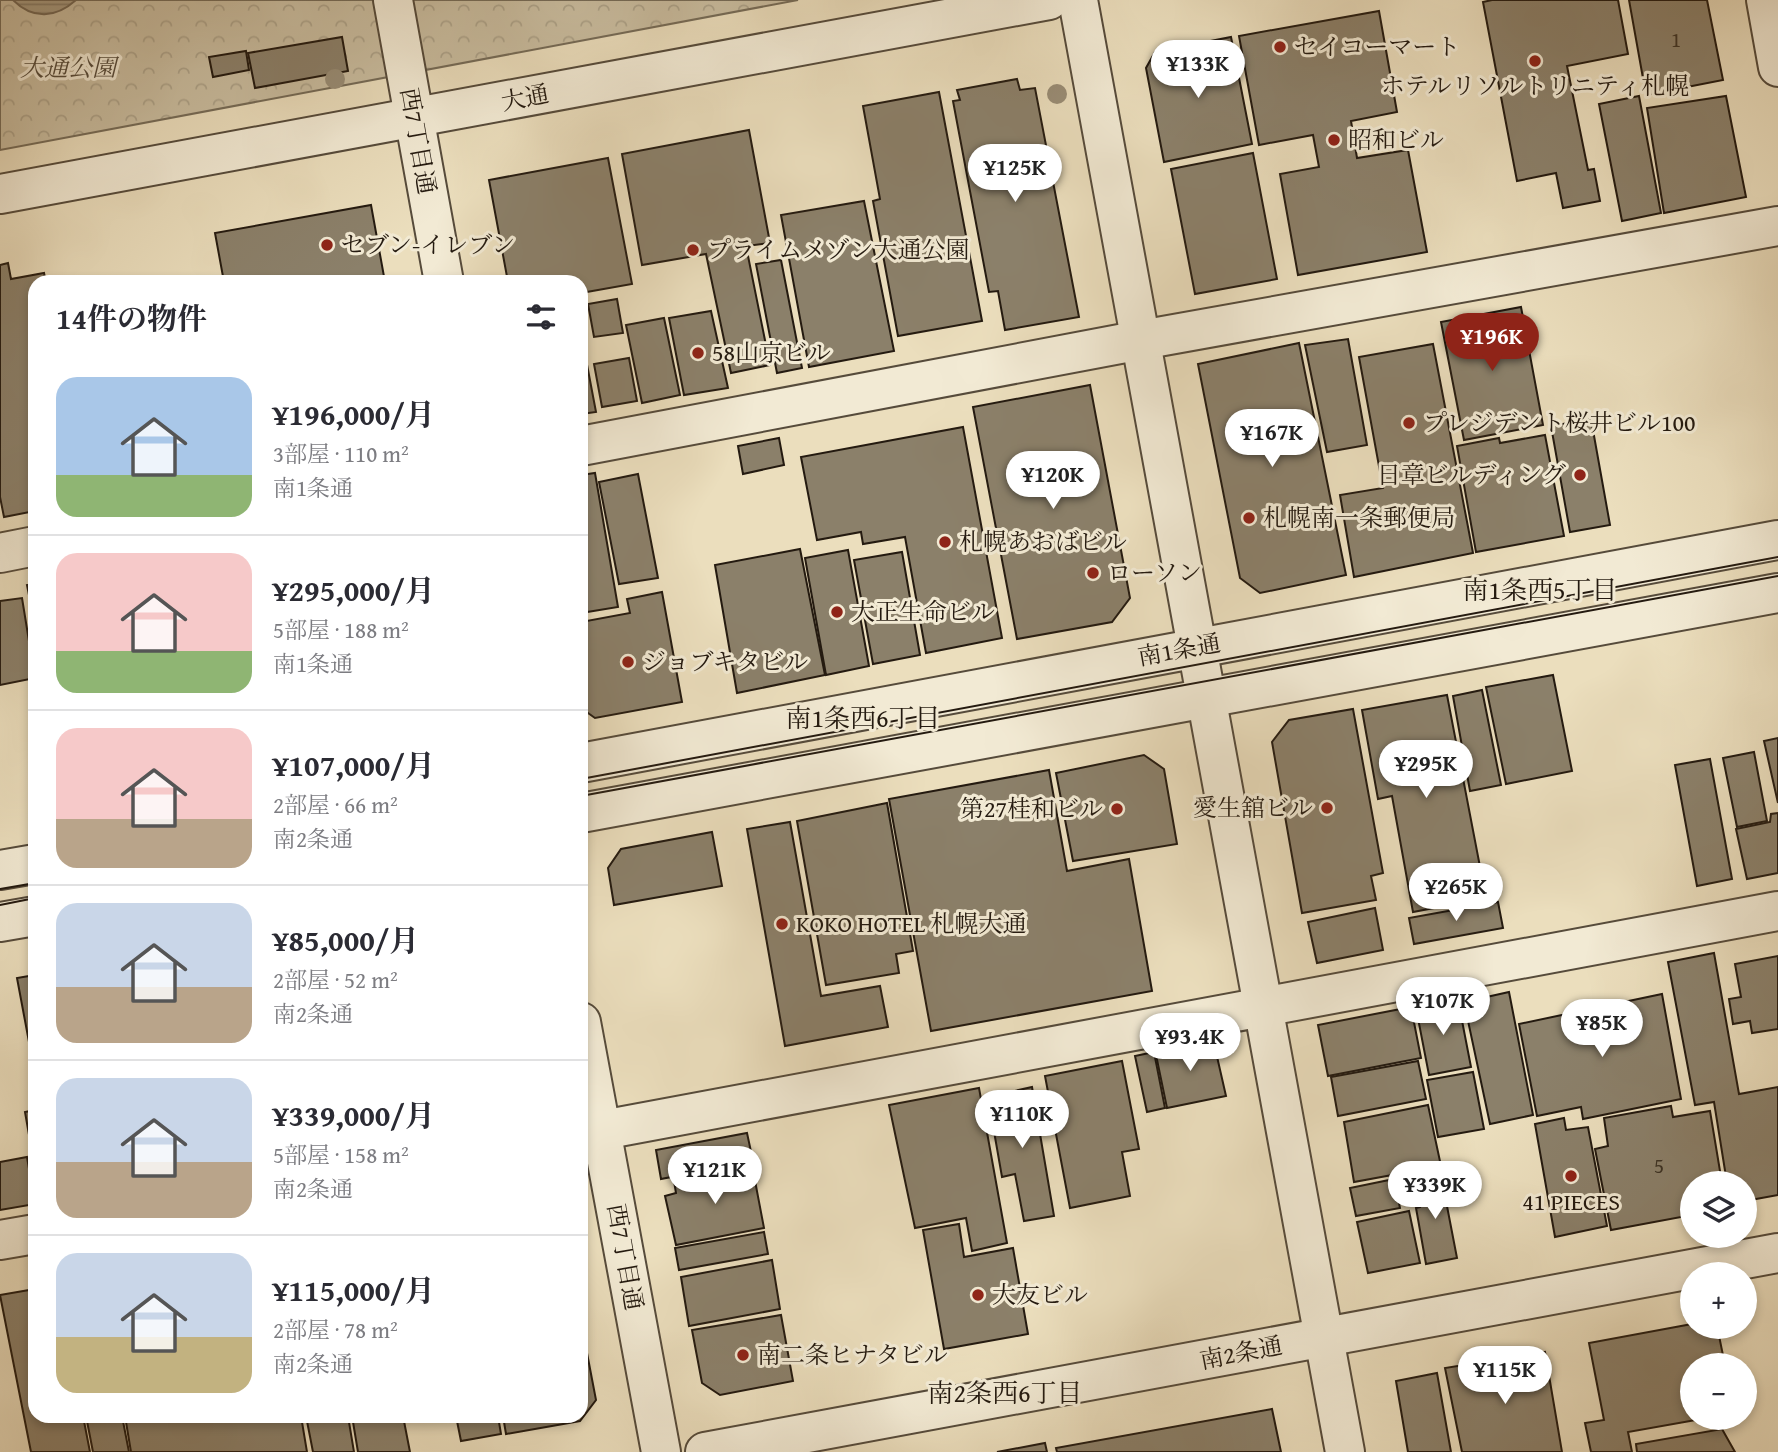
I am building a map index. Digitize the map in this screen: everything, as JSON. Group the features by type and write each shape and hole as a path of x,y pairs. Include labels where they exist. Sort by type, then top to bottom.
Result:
{"street":[{"name":"西7丁目通","path":"393,0 443,275"},
{"name":"大通","path":"0,194 1049,0"},
{"path":"1078,0 1345,1452"},
{"path":"1766,0 1778,67"},
{"path":"588,445 1140,340 1778,226"},
{"name":"南1条通","path":"588,762 1778,540"},
{"path":"0,553 28,547"},
{"name":"南1条通","path":"588,812 1778,593"},
{"path":"0,870 28,865"},
{"path":"591,1133 1778,911"},
{"path":"0,922 28,917"},
{"name":"西7丁目通","path":"588,1099 591,1133 661,1452"},
{"path":"0,1240 28,1235"},
{"name":"南2条通","path":"705,1452 1778,1254"}],"green space":[{"name":"大通公園","path":"0,0 798,0 0,150"}],"shaded area":[{"path":"13,0 76,0 53,13 36,14"}],"building":[{"path":"1618,0 1628,54 1567,66 1588,170 1594,169 1600,201 1563,208 1556,173 1517,181 1483,2"},
{"path":"1629,0 1707,0 1723,80 1646,95"},
{"name":"昭和ビル","path":"1379,11 1397,112 1351,121 1357,158 1408,150 1427,252 1298,275 1280,174 1319,167 1313,135 1259,145 1239,36"},
{"path":"342,37 348,71 255,88 248,53"},
{"path":"1231,37 1252,144 1164,162 1146,68 1155,52"},
{"path":"246,51 249,70 213,77 209,57"},
{"path":"1017,79 1020,90 1035,88 1079,317 1005,330 998,291 989,292 953,101 960,100 957,90"},
{"path":"939,92 982,321 898,336 873,201 880,199 863,106"},
{"path":"1639,96 1661,213 1622,221 1599,104"},
{"path":"1726,96 1746,197 1664,213 1647,108"},
{"name":"プライムメゾン大通公園","path":"749,130 770,243 746,246 770,365 731,373 706,254 642,265 622,154"},
{"path":"1253,153 1277,279 1195,294 1171,169"},
{"path":"608,158 632,284 588,292 588,275 507,275 489,180"},
{"path":"864,201 894,351 809,367 781,215"},
{"path":"371,205 384,275 223,275 215,233"},
{"path":"781,260 802,368 777,373 756,264"},
{"path":"8,263 11,279 28,276 28,512 4,517 0,497 0,265"},
{"path":"617,299 623,333 594,337 588,304"},
{"path":"1521,307 1543,425 1464,440 1441,322"},
{"name":"58山京ビル","path":"711,311 728,388 684,395 669,318"},
{"path":"664,318 680,395 642,403 626,325"},
{"path":"1348,339 1367,445 1327,452 1305,345"},
{"path":"1299,343 1346,575 1260,593 1240,578 1198,364"},
{"name":"プレジデント桜井ビル100","path":"1433,344 1473,553 1354,577 1340,495 1383,488 1359,357"},
{"path":"629,358 637,401 602,407 594,364"},
{"path":"588,370 596,412 588,413"},
{"path":"1090,385 1130,598 1112,622 1017,639 973,407"},
{"name":"日章ビルディング","path":"1591,419 1610,525 1570,532 1551,426"},
{"name":"札幌あおばビル","path":"963,427 1002,638 926,653 905,537 863,544 861,532 817,540 801,457"},
{"path":"1545,435 1564,536 1476,552 1457,446 1499,438 1500,443"},
{"path":"779,438 784,465 743,474 738,446"},
{"path":"595,473 618,607 588,612 588,474"},
{"path":"638,474 658,578 619,584 599,482"},
{"path":"800,549 825,675 737,693 715,565"},
{"name":"大正生命ビル","path":"848,550 869,666 826,675 805,558"},
{"path":"902,552 920,655 873,664 854,560"},
{"name":"ジョブキタビル","path":"662,592 682,702 595,718 588,713 588,621 630,613 627,599"},
{"path":"22,598 28,635 28,679 0,685 0,601"},
{"path":"1553,675 1572,771 1506,784 1486,687"},
{"path":"1482,690 1501,785 1470,791 1453,696"},
{"path":"1447,695 1486,898 1413,912 1392,796 1378,799 1362,710"},
{"name":"愛生舘ビル","path":"1353,709 1383,873 1371,876 1376,900 1302,913 1272,742 1289,720"},
{"path":"1778,738 1778,803 1764,741"},
{"path":"1754,752 1767,821 1737,827 1723,758"},
{"name":"第27桂和ビル","path":"1144,755 1164,769 1177,844 1073,861 1056,773"},
{"path":"1710,759 1732,879 1697,886 1675,765"},
{"path":"1049,770 1067,871 1129,859 1152,991 931,1031 889,799"},
{"path":"887,803 913,951 896,954 899,973 826,985 797,821"},
{"path":"1778,813 1778,873 1747,879 1736,829 1770,822 1771,814"},
{"path":"790,822 821,996 880,986 888,1027 785,1046 747,829"},
{"path":"712,832 722,886 614,905 608,868 621,849"},
{"path":"1498,902 1503,928 1414,944 1409,918"},
{"path":"1375,908 1383,950 1317,963 1308,922"},
{"path":"1714,953 1739,1094 1778,1087 1778,1195 1757,1199 1757,1171 1725,1171 1714,1102 1695,1105 1668,962"},
{"path":"1778,956 1778,1029 1752,1033 1750,1021 1733,1024 1729,999 1741,997 1735,964"},
{"path":"28,976 28,1037 17,978"},
{"path":"1509,992 1533,1115 1490,1124 1464,1002"},
{"path":"1662,994 1681,1099 1583,1119 1581,1107 1537,1116 1519,1024"},
{"path":"1458,1000 1471,1067 1429,1075 1416,1008"},
{"path":"1411,1007 1421,1058 1328,1076 1318,1025"},
{"path":"1213,1039 1226,1096 1167,1108 1155,1050"},
{"path":"1154,1052 1165,1108 1147,1112 1135,1056"},
{"path":"1122,1061 1139,1149 1122,1152 1130,1196 1070,1208 1045,1076"},
{"path":"1418,1061 1426,1099 1338,1116 1331,1077"},
{"path":"1473,1072 1484,1129 1438,1137 1427,1080"},
{"path":"1032,1087 1054,1216 1024,1221 1015,1174 1002,1177 988,1097"},
{"path":"979,1088 1007,1243 972,1251 966,1218 915,1228 889,1105"},
{"path":"1428,1105 1441,1166 1354,1182 1344,1122"},
{"path":"1671,1106 1673,1117 1710,1111 1720,1171 1680,1171 1680,1217 1611,1230 1595,1149 1608,1146 1604,1118"},
{"path":"1564,1118 1566,1130 1588,1127 1607,1226 1555,1237 1535,1124"},
{"path":"747,1133 753,1161 661,1179 656,1150"},
{"path":"27,1157 28,1205 0,1210 0,1162"},
{"path":"752,1165 764,1228 676,1245 665,1196 676,1193 674,1181"},
{"path":"1441,1175 1457,1258 1426,1264 1416,1208 1420,1207 1414,1181"},
{"path":"1394,1179 1400,1208 1356,1216 1350,1188"},
{"path":"1409,1211 1420,1263 1368,1273 1357,1222"},
{"name":"大友ビル","path":"959,1224 964,1257 1013,1248 1028,1334 944,1349 923,1230"},
{"path":"764,1232 768,1254 679,1270 675,1248"},
{"path":"772,1260 780,1309 689,1326 681,1277"},
{"path":"28,1290 28,1423 84,1423 90,1452 31,1452 0,1295"},
{"name":"南二条ヒナタビル","path":"781,1315 793,1381 720,1395 702,1383 692,1330"},
{"path":"1680,1326 1680,1339 1720,1339 1723,1353 1680,1353 1680,1423 1628,1432 1632,1452 1591,1452 1585,1423 1604,1420 1589,1343"},
{"path":"1545,1352 1562,1452 1462,1452 1445,1368"},
{"path":"588,1358 596,1400 588,1410"},
{"path":"1437,1373 1451,1452 1408,1452 1396,1381"},
{"path":"1272,1409 1281,1452 1057,1452 1056,1448"},
{"path":"87,1423 123,1423 129,1452 93,1452"},
{"path":"126,1423 302,1423 307,1452 131,1452"},
{"path":"307,1423 349,1423 354,1452 313,1452"},
{"path":"353,1423 404,1423 410,1452 358,1452"},
{"path":"457,1423 499,1423 501,1434 461,1441"},
{"path":"504,1423 569,1423 506,1434"},
{"path":"1723,1430 1735,1452 1637,1452 1636,1444"},
{"path":"1045,1443 1047,1452 997,1452"}],"tram line":[{"path":"588,778 1778,557"},
{"path":"588,795 1778,576"},
{"path":"0,889 28,884"},
{"path":"0,905 28,899"}],"place":[{"name":"セイコーマート","path":"1280,47"},
{"name":"ホテルリソルトリニティ札幌","path":"1535,61"},
{"name":"昭和ビル","path":"1334,140"},
{"name":"セブン-イレブン","path":"327,245"},
{"name":"プライムメゾン大通公園","path":"693,250"},
{"name":"58山京ビル","path":"698,353"},
{"name":"プレジデント桜井ビル100","path":"1409,423"},
{"name":"日章ビルディング","path":"1580,475"},
{"name":"札幌南一条郵便局","path":"1249,518"},
{"name":"札幌あおばビル","path":"945,542"},
{"name":"ローソン","path":"1093,573"},
{"name":"大正生命ビル","path":"837,612"},
{"name":"ジョブキタビル","path":"628,662"},
{"name":"愛生舘ビル","path":"1327,808"},
{"name":"第27桂和ビル","path":"1117,809"},
{"name":"KOKO HOTEL 札幌大通","path":"782,924"},
{"name":"41 PIECES","path":"1571,1176"},
{"name":"大友ビル","path":"978,1295"},
{"name":"南二条ヒナタビル","path":"743,1355"}],"district":[{"name":"南1条西5丁目","path":"1540,590"},
{"name":"南1条西6丁目","path":"863,718"},
{"name":"南2条西6丁目","path":"1005,1393"}]}
